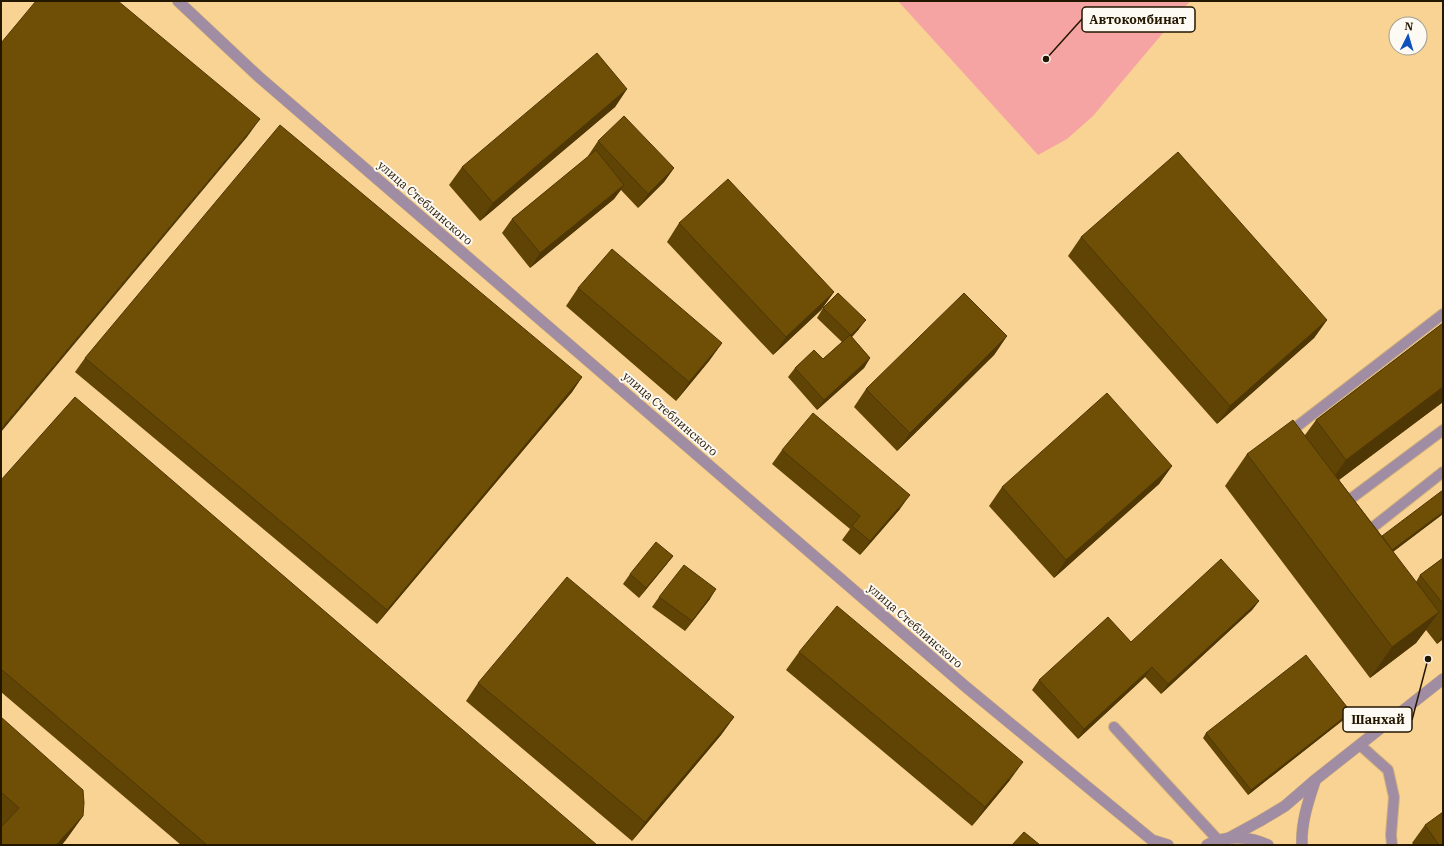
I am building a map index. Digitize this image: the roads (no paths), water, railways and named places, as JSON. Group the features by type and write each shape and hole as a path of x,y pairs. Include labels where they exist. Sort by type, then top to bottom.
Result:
{"street":[{"name":"улица Стеблинского","path":"178,1 259,76 966,687 1153,842"},
{"path":"1213,842 1260,821 1285,806 1315,780 1443,679"},
{"path":"1302,845 1307,804 1315,780"},
{"path":"1213,842 1244,838 1268,845"},
{"path":"1153,842 1168,845"}],"lane":[{"path":"1277,442 1443,314"},
{"path":"1332,514 1443,430"},
{"path":"1354,543 1443,472"},
{"path":"1114,726 1213,842"},
{"path":"1360,745 1388,770 1394,797 1391,835 1392,845"}],"place":[{"name":"Автокомбинат","path":"1046,59"},
{"name":"Шанхай","path":"1428,659"}]}
